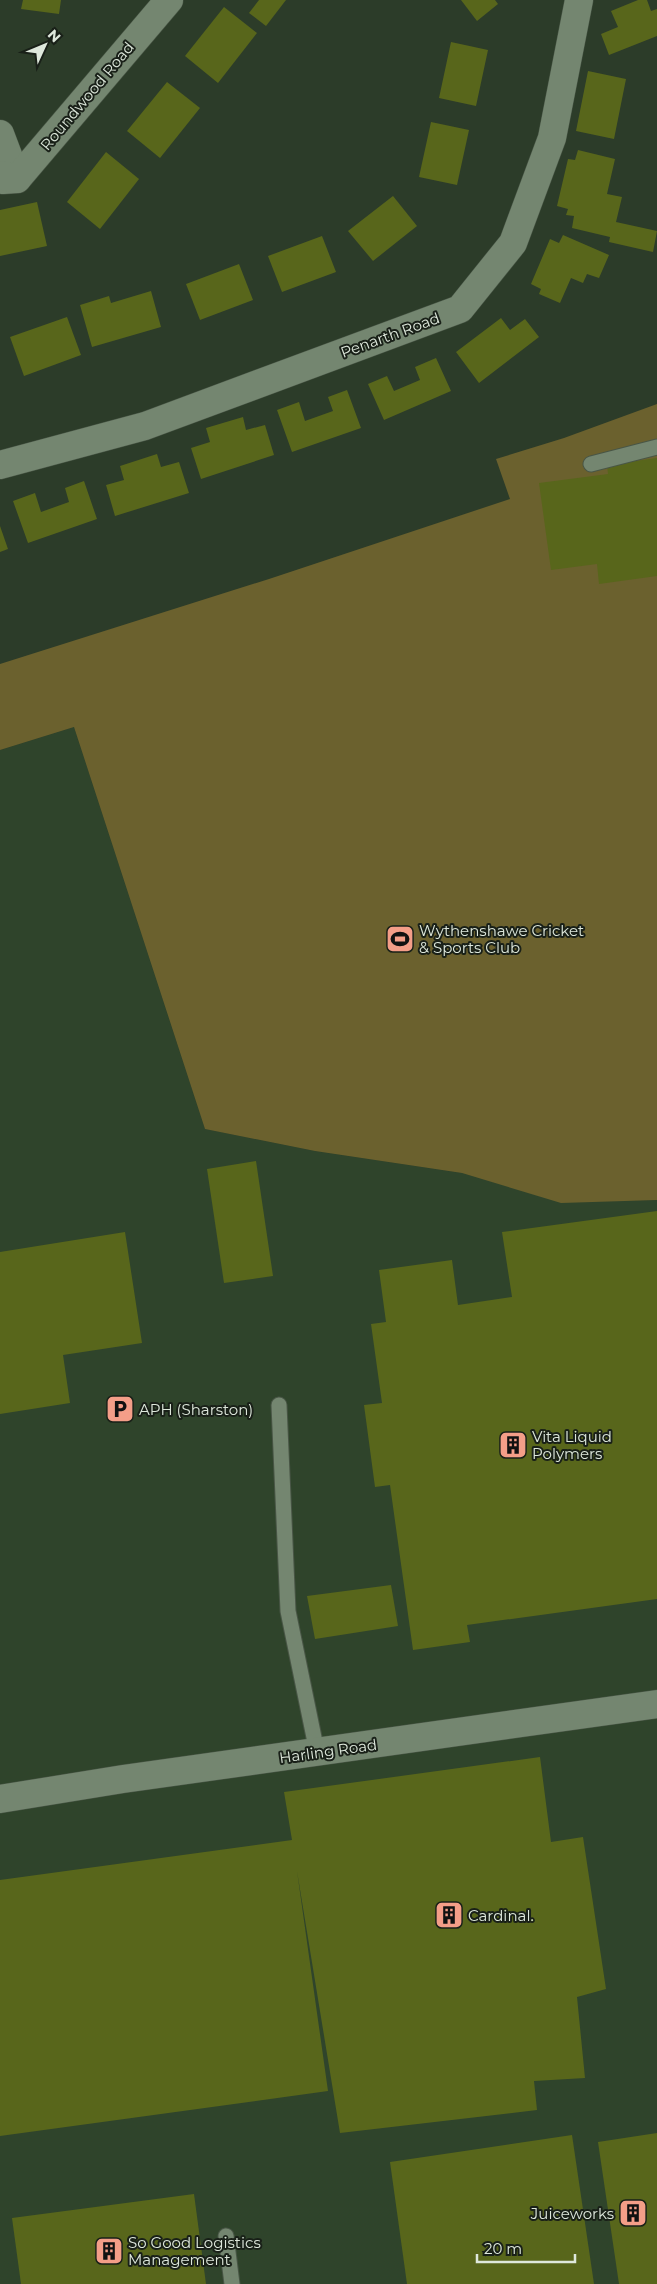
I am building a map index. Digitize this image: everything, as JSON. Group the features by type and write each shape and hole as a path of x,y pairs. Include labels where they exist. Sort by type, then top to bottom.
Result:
{"street":[{"name":"Roundwood Road","path":"6,178 169,0"},
{"name":"Penarth Road","path":"0,465 145,426 460,309 513,243 552,138 579,0"},
{"path":"0,134 6,178"},
{"name":"Harling Road","path":"0,1799 657,1704"}],"lane":[{"path":"591,464 657,447"},
{"path":"279,1405 288,1611 317,1752"},
{"path":"226,2236 232,2284"}],"shaded area":[{"name":"Wythenshawe Cricket & Sports Club","path":"657,404 657,1200 561,1203 462,1173 315,1151 205,1129 74,727 0,750 0,664 269,579 510,499 496,459 564,438"},
{"path":"74,727 205,1129 315,1151 462,1173 561,1202 657,1200 657,2284 0,2284 0,750"}],"building":[{"path":"23,0 61,0 59,14 21,9"},
{"path":"259,0 286,0 266,26 249,13"},
{"path":"461,0 495,0 498,4 477,21"},
{"path":"638,0 647,0 651,11 657,9 657,36 609,55 601,34 618,27 611,11"},
{"path":"224,7 257,33 218,83 185,56"},
{"path":"451,42 488,50 476,106 439,98"},
{"path":"588,71 626,79 614,139 576,131"},
{"path":"167,82 200,108 160,158 127,131"},
{"path":"431,122 469,130 457,185 419,177"},
{"path":"578,150 615,159 607,194 622,197 616,222 657,231 653,252 609,242 610,237 572,228 574,216 566,215 568,209 557,206 568,159 575,160"},
{"path":"106,152 139,179 100,229 67,202"},
{"path":"393,196 417,226 373,261 348,231"},
{"path":"37,202 47,246 0,256 0,210"},
{"path":"563,235 609,255 599,278 587,274 583,283 571,278 560,303 539,294 541,289 531,284 550,239 559,243"},
{"path":"322,236 336,272 282,292 268,256"},
{"path":"239,264 253,300 200,320 186,284"},
{"path":"151,291 161,327 92,347 80,305 109,296 111,303"},
{"path":"67,317 81,355 24,376 10,337"},
{"path":"501,318 510,330 525,319 539,337 479,383 456,352"},
{"path":"436,358 451,391 384,420 368,384 387,376 394,391 420,380 415,367"},
{"path":"347,390 361,428 292,452 277,410 299,402 305,421 333,411 328,397"},
{"path":"243,417 246,430 265,425 274,455 201,479 191,448 210,442 206,428"},
{"path":"157,454 161,467 179,462 189,493 115,516 106,485 124,480 120,466"},
{"path":"657,458 657,576 599,584 597,564 551,570 539,483 608,474 607,465"},
{"path":"84,481 97,519 28,543 13,501 35,493 41,512 69,502 65,488"},
{"path":"0,526 8,549 0,552"},
{"path":"256,1161 273,1276 224,1283 207,1169"},
{"name":"Vita Liquid Polymers","path":"657,1211 657,1599 467,1625 470,1642 413,1650 390,1485 375,1487 364,1405 382,1403 371,1324 386,1322 379,1270 452,1260 458,1305 512,1297 502,1232"},
{"path":"125,1232 142,1343 63,1355 70,1403 0,1414 0,1252"},
{"path":"391,1585 398,1626 315,1639 307,1596"},
{"path":"540,1757 551,1842 583,1837 606,1989 577,1997 585,2078 534,2081 537,2110 340,2133 297,1871 328,2091 0,2136 0,1880 292,1840 284,1792"},
{"name":"Juiceworks","path":"657,2133 657,2284 619,2284 598,2142"},
{"path":"572,2135 594,2284 407,2284 390,2162"},
{"name":"So Good Logistics Management","path":"194,2194 206,2284 21,2284 12,2218"}],"place":[{"name":"Wythenshawe Cricket & Sports Club","path":"400,939"},
{"name":"APH (Sharston)","path":"120,1409"},
{"name":"Vita Liquid Polymers","path":"513,1445"},
{"name":"Cardinal.","path":"449,1915"},
{"name":"Juiceworks","path":"633,2213"},
{"name":"So Good Logistics Management","path":"109,2251"}]}
